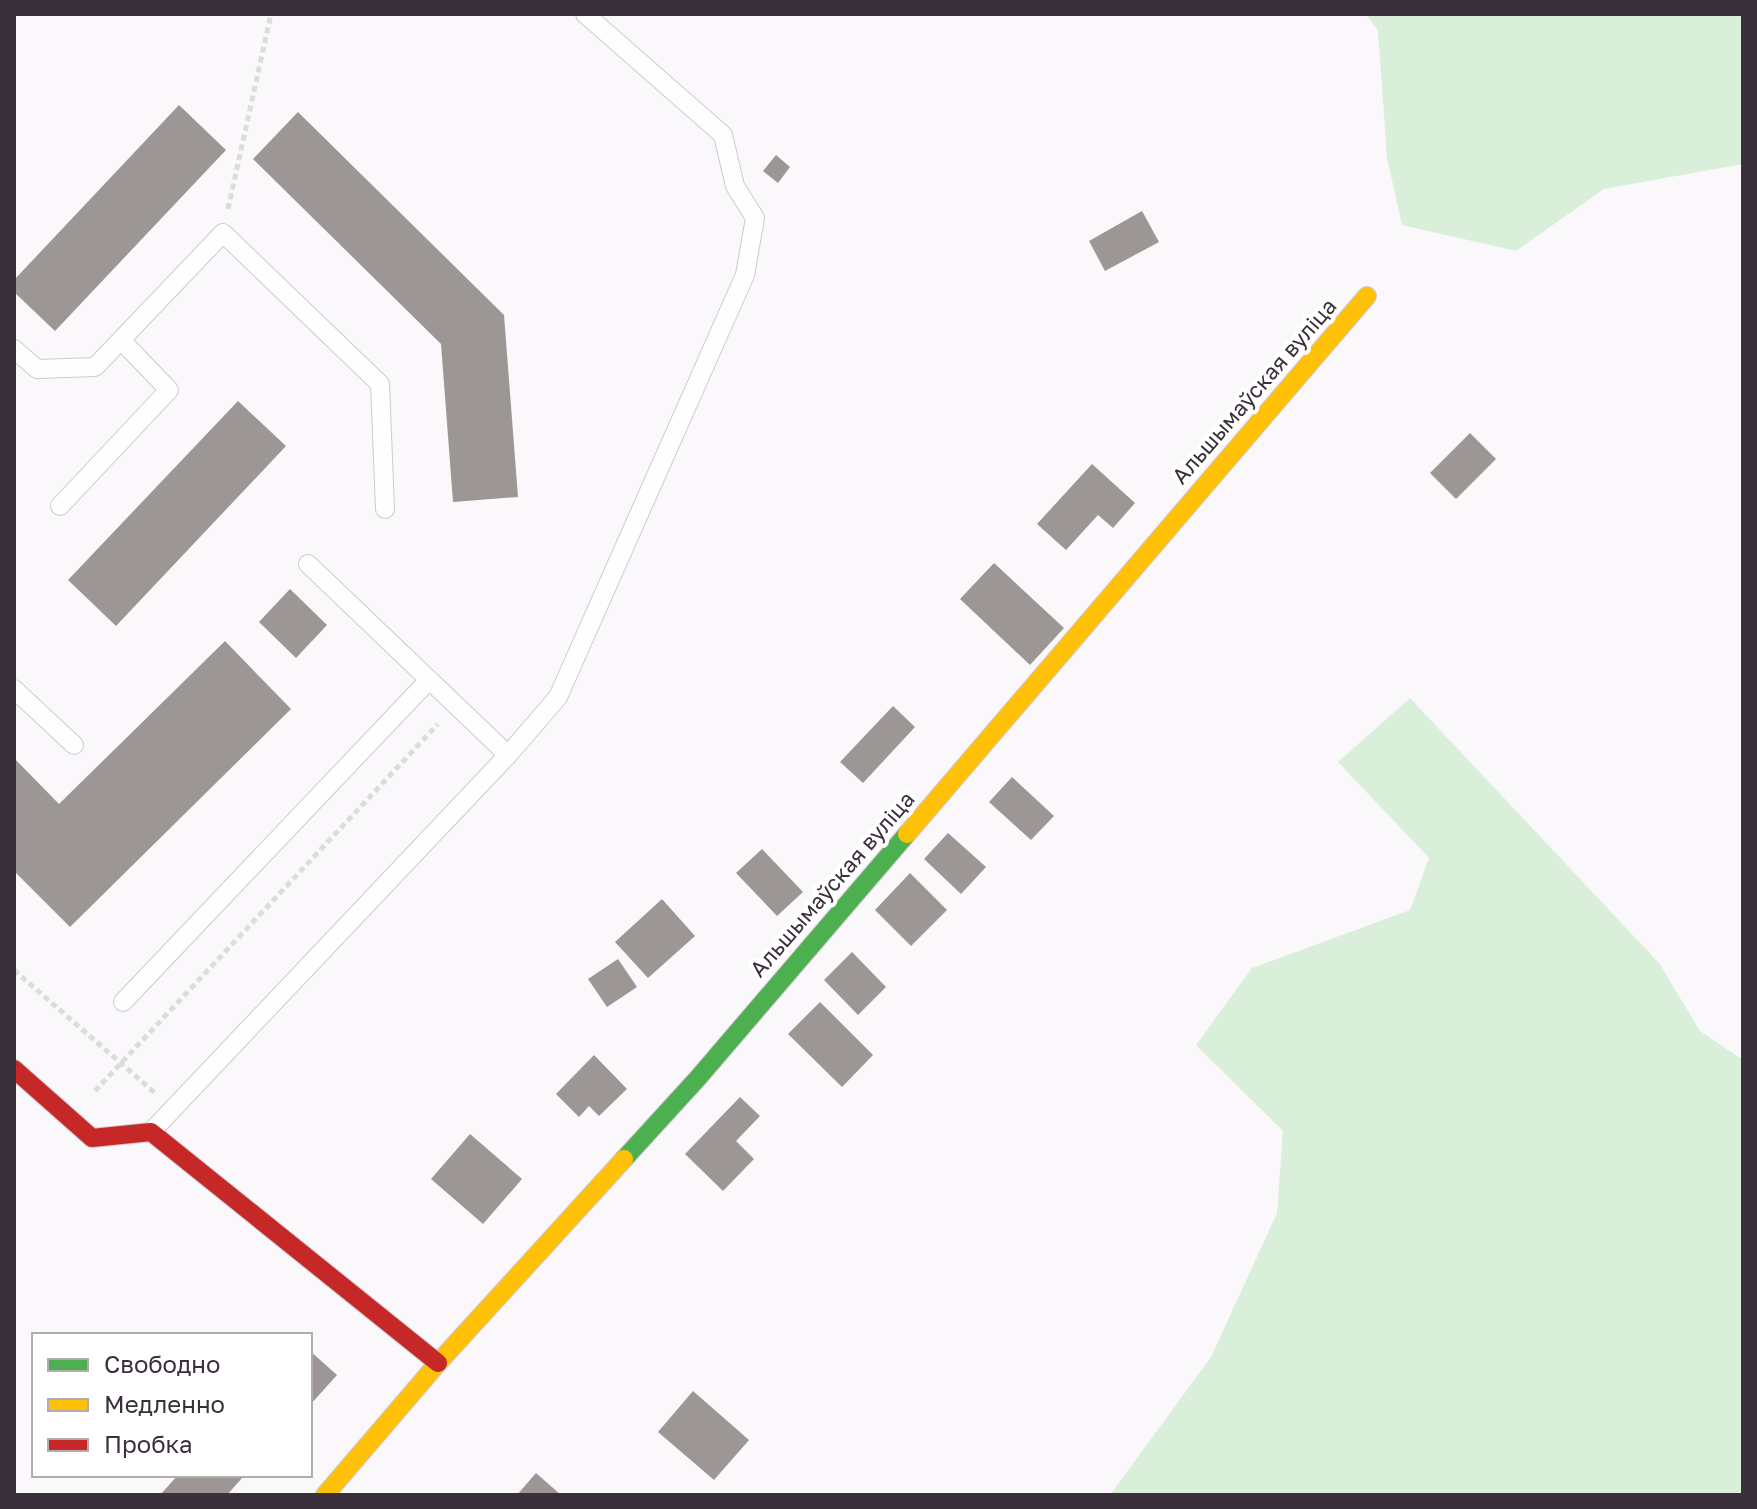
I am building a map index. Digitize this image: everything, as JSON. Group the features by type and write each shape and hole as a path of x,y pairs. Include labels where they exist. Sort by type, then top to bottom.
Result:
{"street":[{"name":"Альшымаўская вуліца","path":"325,1495 438,1363 698,1078 1367,296"},
{"path":"14,1069 92,1138 151,1132 438,1363"}],"lane":[{"path":"151,1132 508,755 558,697 745,275 755,218 735,186 723,135 585,14"},
{"path":"14,349 37,369 95,367 223,233 380,384 385,509"},
{"path":"60,506 169,390 121,340"},
{"path":"308,564 508,755"},
{"path":"123,1002 429,680"},
{"path":"14,689 74,745"}],"path":[{"path":"223,233 271,14"},
{"path":"70,1118 455,705"},
{"path":"14,970 172,1109"}],"green space":[{"path":"1366,14 1743,14 1743,164 1604,189 1516,251 1402,225 1387,158 1378,31"},
{"path":"1410,698 1659,963 1700,1031 1743,1060 1743,1495 1110,1495 1211,1357 1277,1213 1283,1131 1196,1045 1252,968 1410,910 1429,858 1338,762"}],"building":[{"path":"179,105 226,150 55,331 14,292 14,280"},
{"path":"298,112 504,315 518,497 453,502 441,344 253,159"},
{"path":"776,155 790,167 778,183 763,171"},
{"path":"1142,211 1159,242 1105,271 1089,241"},
{"path":"238,401 286,446 116,626 68,580"},
{"path":"1470,433 1496,459 1456,499 1430,473"},
{"path":"1092,464 1135,503 1113,528 1098,515 1066,550 1037,524"},
{"path":"994,563 1064,628 1030,665 960,599"},
{"path":"290,589 327,625 296,658 259,622"},
{"path":"225,641 291,709 70,927 14,871 14,758 59,804"},
{"path":"893,706 915,727 863,783 840,762"},
{"path":"1012,777 1054,816 1031,840 989,802"},
{"path":"948,833 986,867 961,894 924,859"},
{"path":"762,849 803,892 777,916 736,873"},
{"path":"910,873 947,910 911,946 875,910"},
{"path":"662,899 695,936 648,978 615,942"},
{"path":"852,952 886,987 858,1015 824,980"},
{"path":"618,959 637,987 607,1007 588,979"},
{"path":"820,1002 873,1055 842,1087 788,1034"},
{"path":"594,1055 627,1089 599,1116 589,1106 579,1117 556,1094"},
{"path":"740,1097 760,1116 736,1141 754,1159 723,1191 685,1154"},
{"path":"470,1134 522,1179 483,1224 431,1179"},
{"path":"312,1353 337,1375 312,1403"},
{"path":"693,1391 749,1440 714,1480 658,1432"},
{"path":"536,1473 561,1495 517,1495"},
{"path":"176,1477 242,1478 227,1495 160,1495"}],"traffic: fast":[{"path":"624,1159 698,1078 907,834"}],"traffic: slow":[{"path":"907,834 1367,296"},
{"path":"325,1495 438,1363 624,1159"}],"traffic: jam":[{"path":"14,1069 92,1138 151,1132 438,1363"}]}
